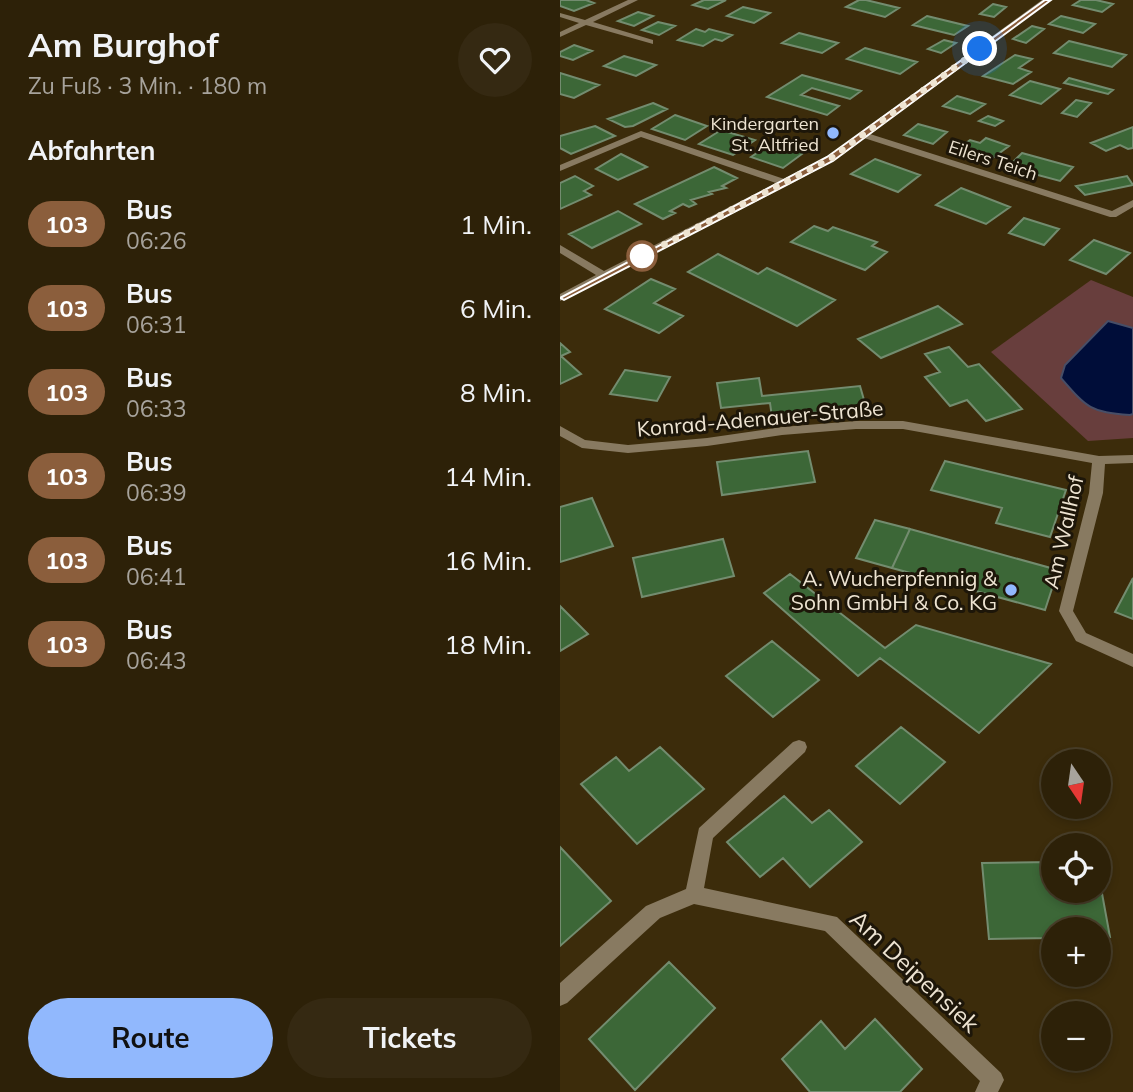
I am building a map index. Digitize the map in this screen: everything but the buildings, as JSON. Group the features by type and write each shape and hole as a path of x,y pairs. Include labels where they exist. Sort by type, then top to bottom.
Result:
{"street":[{"path":"560,35 634,0"},
{"path":"560,298 830,159 1047,0"},
{"path":"560,15 650,42"},
{"path":"560,168 641,134 786,183"},
{"name":"Eilers Teich","path":"864,135 1113,215 1133,203"},
{"path":"560,248 604,276"},
{"name":"Konrad-Adenauer-Straße","path":"560,430 582,444 628,449 708,442 782,431 856,425 903,425 1100,460 1133,458"},
{"name":"Am Wallhof","path":"1100,460 1096,493 1066,611 1081,636 1133,661"},
{"path":"560,996 653,912 694,895 705,834 799,747"},
{"name":"Am Deipensiek","path":"694,895 830,923 994,1080 985,1092"}],"shaded area":[{"path":"1091,280 1133,297 1133,438 1088,441 991,352"}],"water":[{"path":"1108,321 1133,328 1133,414 1130,415 1090,407 1061,378 1065,365"}],"bus line":[{"name":"103","path":"560,298 830,159 1047,0"}],"place":[{"name":"Kindergarten St. Altfried","path":"833,133"},
{"name":"A. Wucherpfennig & Sohn GmbH & Co. KG","path":"1011,590"}],"route":[{"path":"642,256 830,159 980,49"}]}
